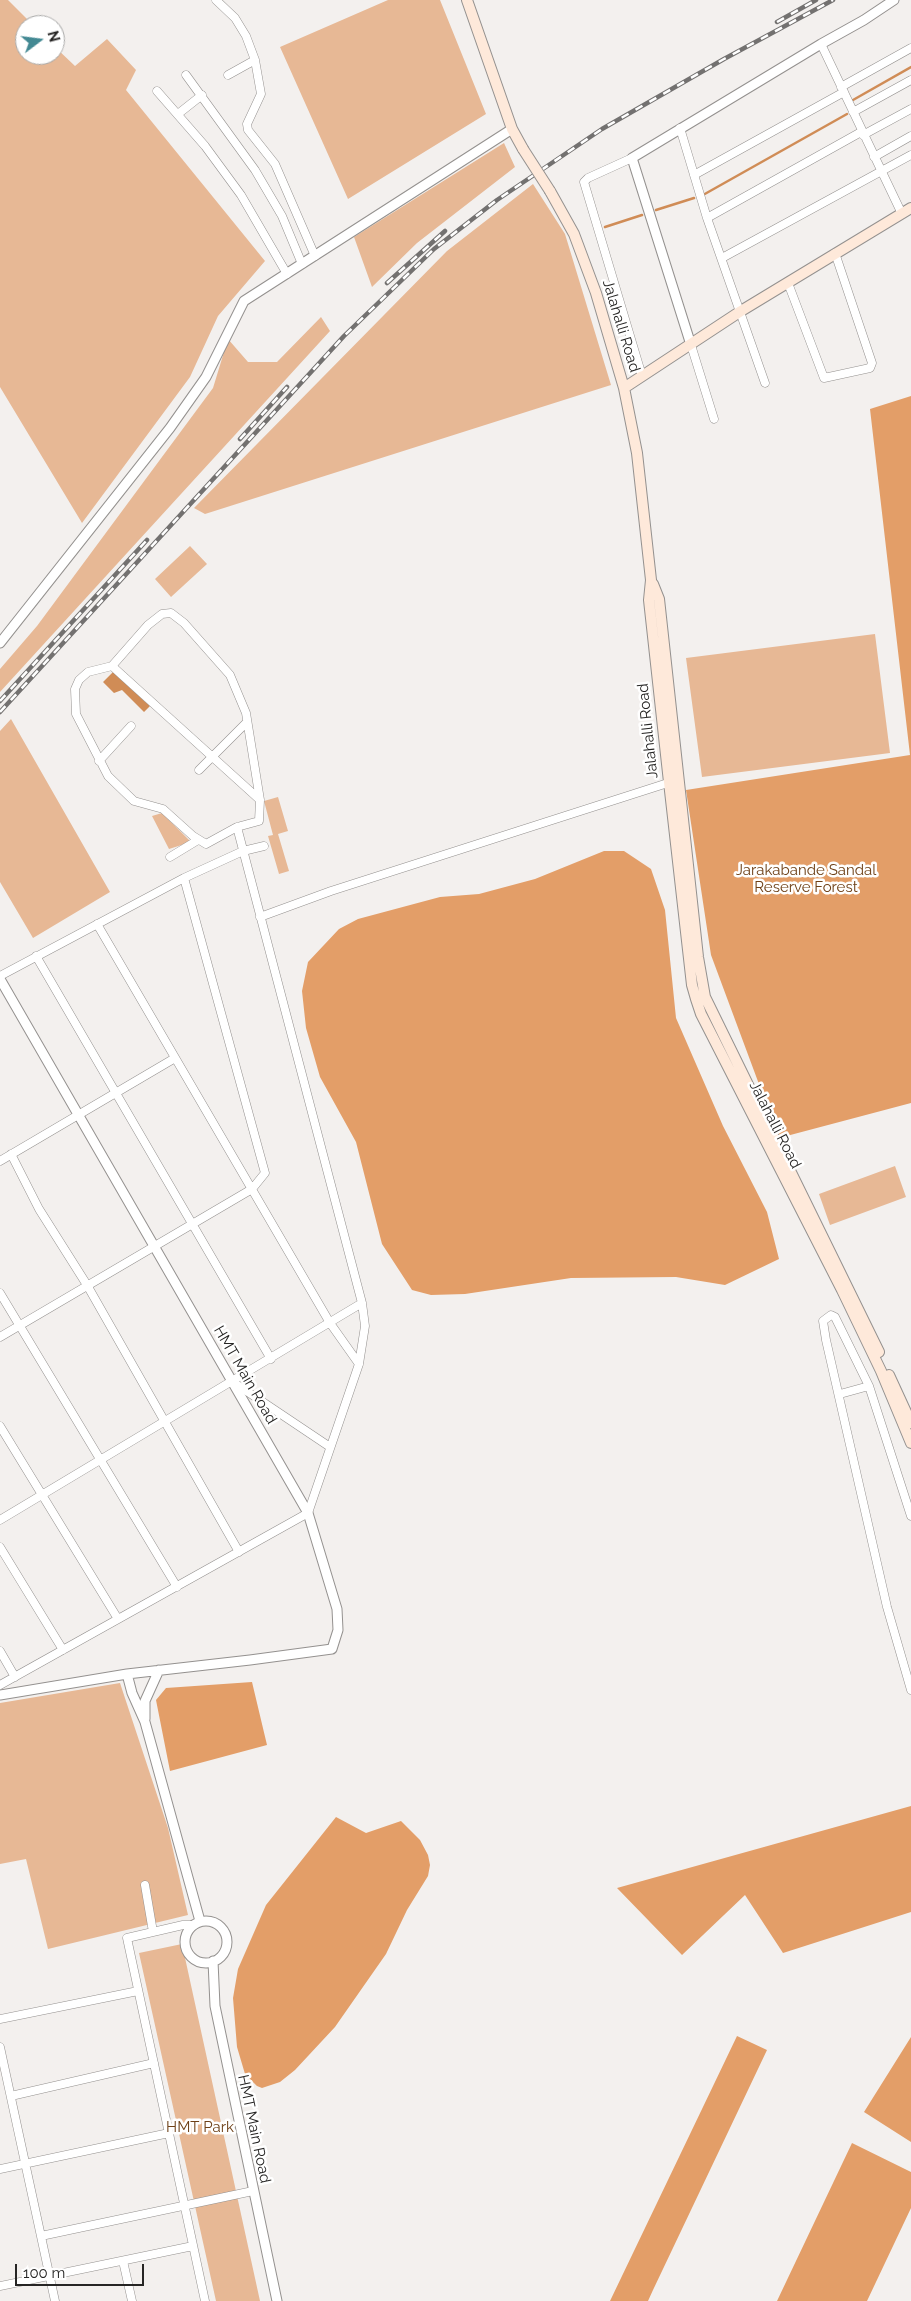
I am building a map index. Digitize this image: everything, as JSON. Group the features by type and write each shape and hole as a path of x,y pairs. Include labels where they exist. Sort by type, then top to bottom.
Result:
{"main road":[{"name":"Jalahalli Road","path":"467,0 512,129 574,234 596,292 624,388 637,453 651,580 649,600 673,781 692,985 701,1014 733,1064 881,1372 911,1443"},
{"path":"624,388 741,311 906,211"},
{"path":"733,1064 852,1296 911,1422"}],"street":[{"path":"216,0 235,18 246,36 255,60 261,94 247,124 248,130 274,164 315,256"},
{"path":"642,376 584,182 588,178 632,158 864,20 894,0"},
{"path":"821,44 881,172 906,211"},
{"path":"694,175 911,48"},
{"path":"228,75 255,60"},
{"path":"186,75 260,179 282,216 302,264"},
{"path":"853,112 911,80"},
{"path":"157,91 205,146 241,195 287,274"},
{"path":"178,114 202,95"},
{"path":"707,218 862,133 911,109"},
{"path":"680,128 707,218 741,311 764,383"},
{"path":"0,643 170,428 206,377 244,301 512,129"},
{"path":"874,157 911,136"},
{"path":"722,258 911,155"},
{"path":"632,158 714,419"},
{"path":"788,283 824,378 870,368 872,363 836,253"},
{"path":"162,614 172,614 184,623 230,676 246,713 260,800 258,821 237,827 206,844 198,840 162,810 134,801 108,776 76,714 75,689 79,680 88,672 112,666 148,625 162,614"},
{"path":"112,666 260,800"},
{"path":"199,770 247,722"},
{"path":"99,761 131,726"},
{"path":"260,917 331,891 673,781"},
{"path":"0,1685 308,1513 359,1364 365,1326 362,1303 237,827"},
{"path":"170,857 198,840"},
{"path":"0,977 184,878 244,851 264,846"},
{"path":"0,1337 252,1189 265,1173 184,878"},
{"path":"97,924 330,1322 359,1364"},
{"path":"36,956 271,1359"},
{"name":"HMT Main Road","path":"0,977 308,1513 337,1609 338,1630 332,1649 127,1674 0,1695"},
{"path":"0,1161 175,1058"},
{"path":"11,1154 39,1208 87,1286 239,1552"},
{"path":"0,1293 176,1587"},
{"path":"0,1520 362,1303"},
{"path":"911,1516 869,1386 835,1317 831,1315 823,1321 887,1607 911,1690"},
{"path":"233,1382 330,1447"},
{"path":"840,1394 869,1386"},
{"path":"0,1426 118,1619"},
{"path":"0,1547 63,1650"},
{"path":"0,1652 15,1677"},
{"path":"145,1722 145,1701 160,1670"},
{"path":"127,1674 132,1693 145,1722 197,1923"},
{"path":"145,1885 154,1932"},
{"path":"197,1923 186,1937 187,1952 198,1962 213,1961 223,1955 226,1948 226,1934 219,1924 212,1921 197,1923 127,1938 205,2301"},
{"name":"HMT Main Road","path":"213,1961 215,2006 252,2191 277,2301"},
{"path":"0,2019 138,1991"},
{"path":"0,2047 55,2301"},
{"path":"11,2096 154,2064"},
{"path":"0,2169 169,2133"},
{"path":"41,2236 252,2191"},
{"path":"0,2286 193,2246"},
{"path":"123,2261 132,2301"}],"green space":[{"path":"0,0 8,0 23,15 15,15 15,65 65,65 65,56 75,66 107,39 136,70 126,90 265,261 218,316 190,377 82,523 0,387"},
{"path":"388,0 440,0 486,114 348,199 280,47"},
{"path":"504,143 515,167 417,243 372,287 354,237"},
{"path":"533,184 565,234 611,385 205,514 194,508 447,251"},
{"path":"321,317 330,331 0,692 0,669 37,626 213,388 228,339 248,362 277,362"},
{"name":"Jarakabande Sandal Reserve Forest","path":"911,396 911,1103 779,1138 711,955 686,790 910,755 870,409"},
{"path":"190,546 207,564 171,597 155,579"},
{"path":"875,634 890,753 702,777 686,658"},
{"path":"11,719 110,892 33,938 0,882 0,731"},
{"path":"278,797 288,831 278,834 289,871 279,874 268,836 273,835 264,801"},
{"path":"162,813 191,842 169,849 152,816"},
{"path":"604,851 624,851 651,869 665,910 676,1018 723,1126 767,1212 779,1259 725,1285 676,1277 571,1278 465,1294 431,1295 412,1290 382,1244 356,1142 320,1077 306,1028 302,991 308,962 339,929 358,919 440,897 479,894 535,879"},
{"path":"895,1166 906,1197 830,1225 819,1194"},
{"path":"252,1682 267,1745 170,1771 156,1700 166,1688"},
{"path":"120,1683 168,1828 188,1915 48,1949 26,1859 0,1864 0,1703"},
{"path":"911,1806 911,1912 783,1953 745,1895 682,1955 617,1888"},
{"path":"336,1817 366,1833 401,1821 420,1840 428,1855 430,1865 428,1876 407,1910 386,1954 335,2027 295,2070 280,2082 262,2088 257,2086 245,2074 237,2047 233,1998 238,1969 266,1905"},
{"name":"HMT Park","path":"182,1944 260,2301 216,2301 139,1953"},
{"path":"737,2036 767,2050 648,2301 610,2301"},
{"path":"911,2037 911,2142 864,2112"},
{"path":"852,2143 911,2172 911,2208 867,2301 777,2301"}],"shaded area":[{"path":"113,672 150,706 144,712 122,690 114,693 103,682"}],"waterway":[{"path":"853,100 911,67"},
{"path":"703,195 847,114"},
{"path":"656,210 694,198"},
{"path":"605,227 642,215"}],"railway":[{"path":"777,22 816,0"},
{"path":"0,712 344,336 434,249 497,200 602,129 724,59 833,0"},
{"path":"387,283 445,231"},
{"path":"240,439 287,387"},
{"path":"0,701 147,540"}]}
